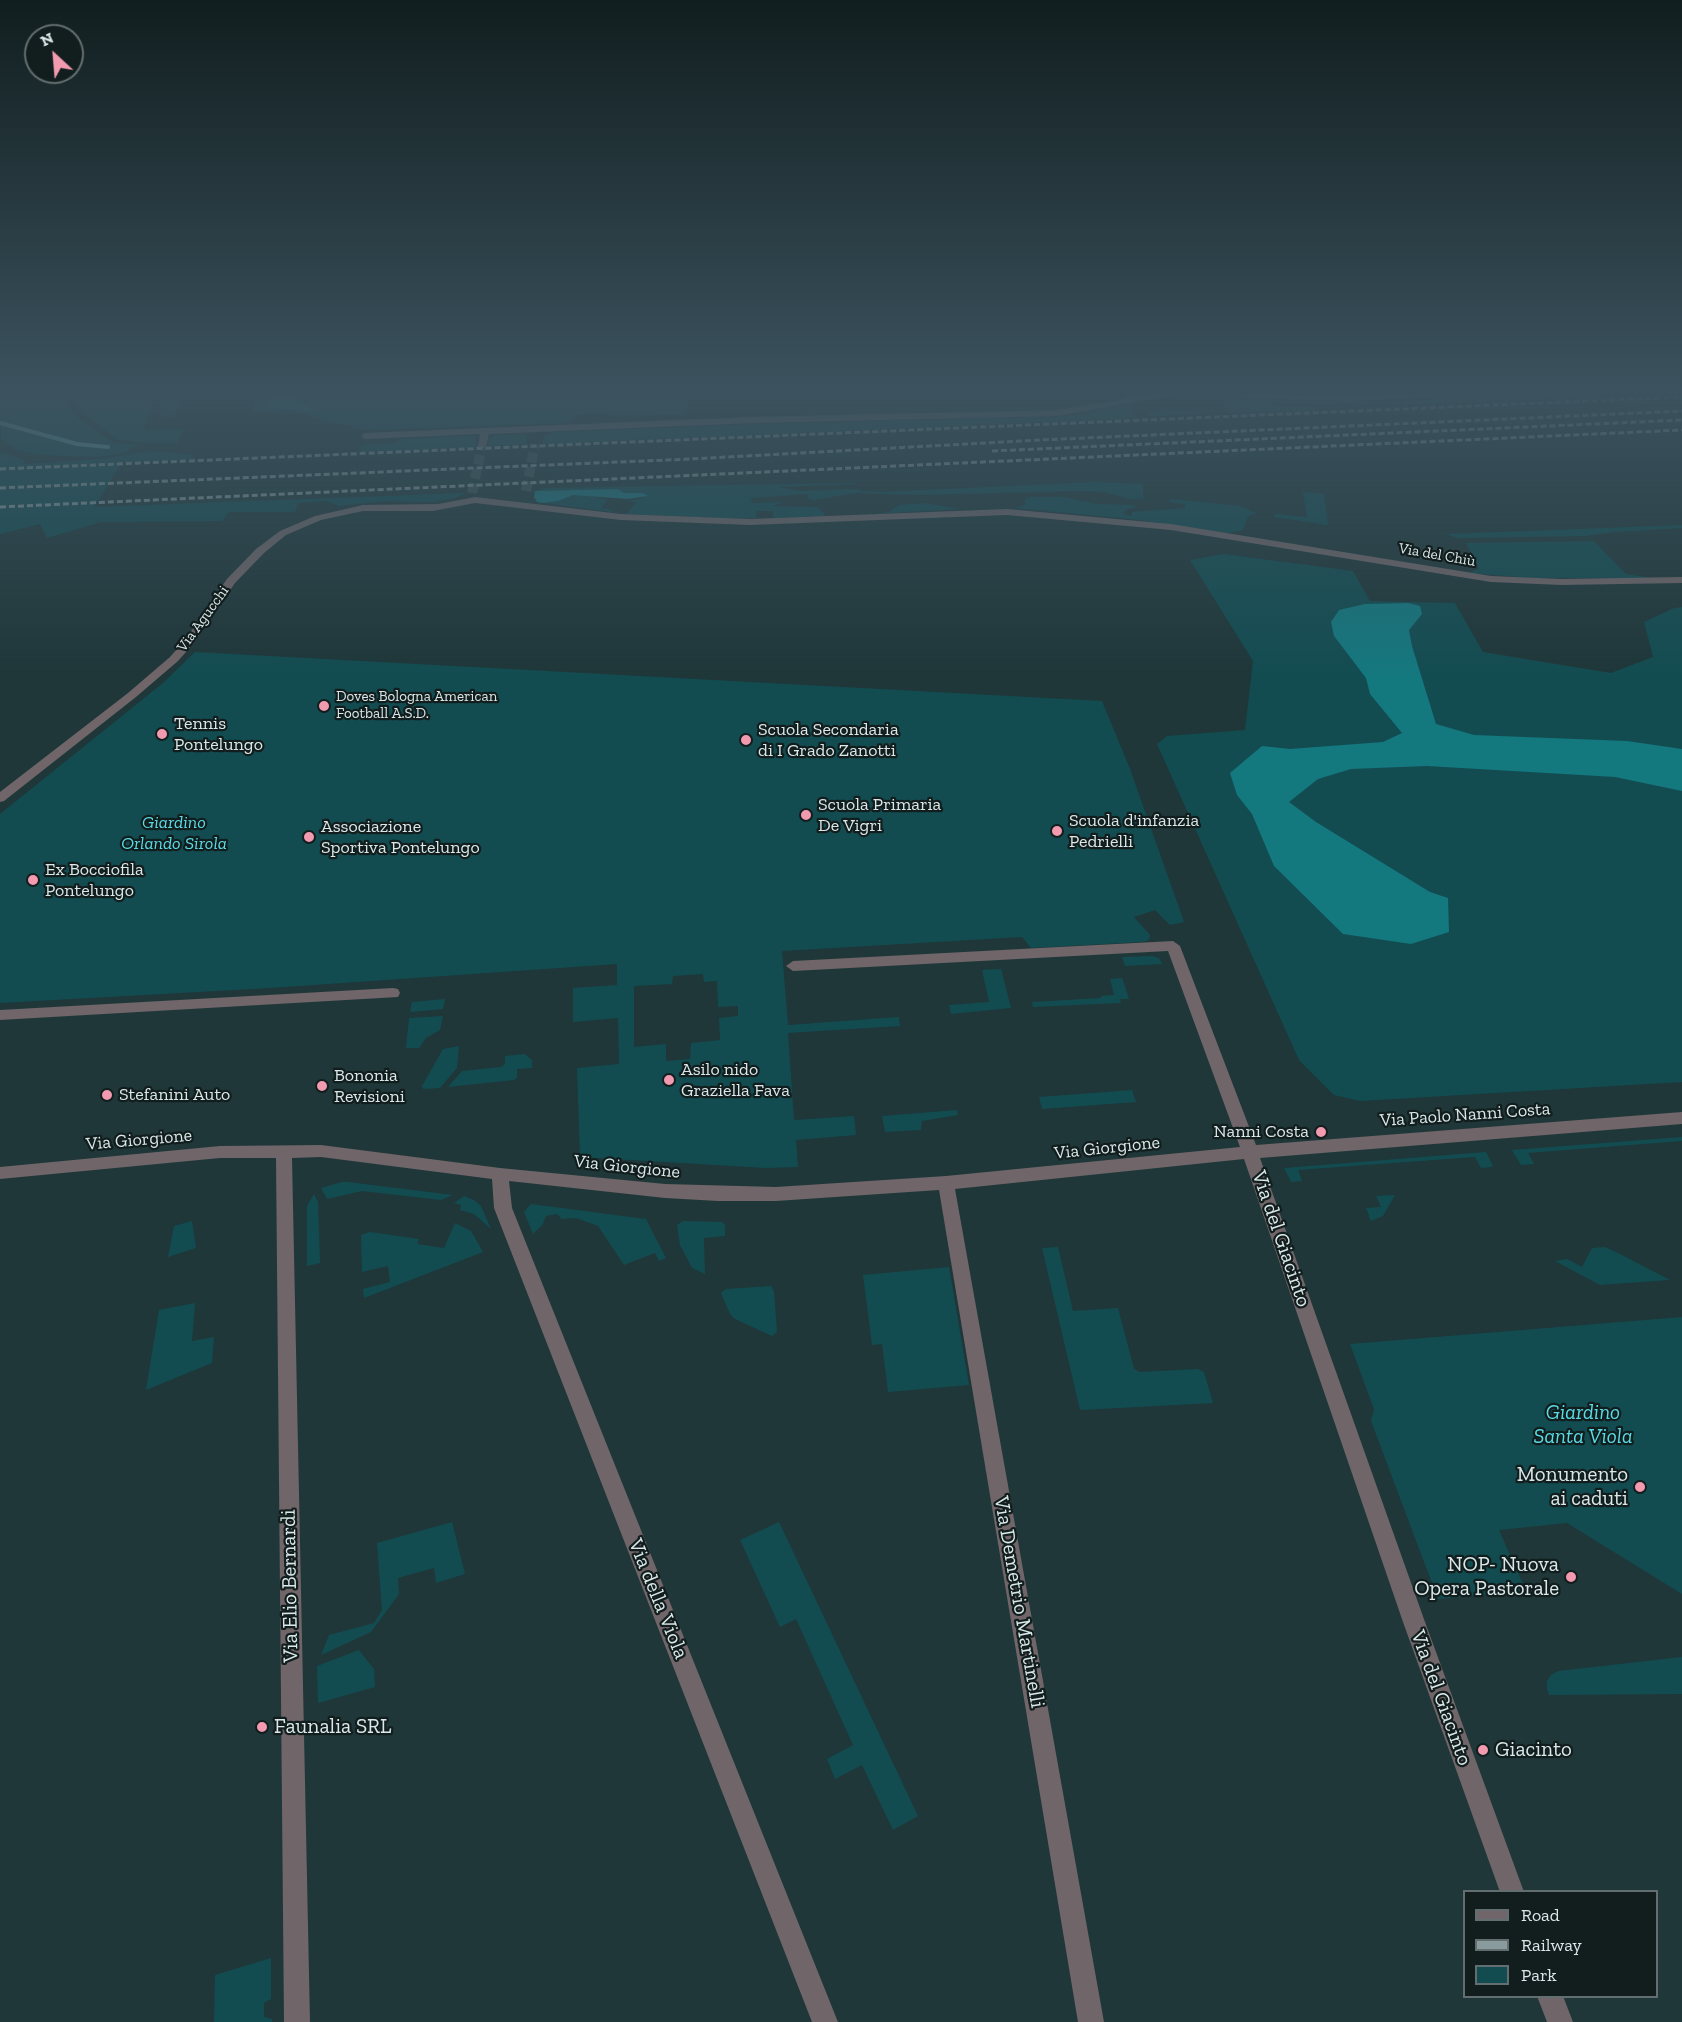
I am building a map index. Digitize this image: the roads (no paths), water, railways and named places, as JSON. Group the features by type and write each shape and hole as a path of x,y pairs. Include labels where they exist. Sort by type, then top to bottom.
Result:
{"street":[{"name":"Via Agucchi","path":"0,798 174,659 189,642 238,573 260,550 283,533 318,518 363,508 433,508 524,494"},
{"name":"Via del Chiù","path":"524,494 528,502 544,507"},
{"name":"Via Agucchi","path":"433,508 468,496 490,501"},
{"name":"Via del Chiù","path":"490,501 621,518 718,522 818,521 972,512 1014,512 1160,525 1491,579 1562,582 1682,580"},
{"name":"Via del Giacinto","path":"793,966 1173,946 1250,1152 1414,1622 1511,1890"},
{"path":"0,1015 393,993"},
{"name":"Via Paolo Nanni Costa","path":"1250,1152 1682,1118"},
{"name":"Via Giorgione","path":"0,1173 220,1152 284,1150 331,1152 500,1174 665,1191 739,1195 808,1193 946,1183 1250,1152"},
{"name":"Via Elio Bernardi","path":"284,1150 297,2022"},
{"name":"Via della Viola","path":"500,1174 503,1208 825,2022"},
{"name":"Via Demetrio Martinelli","path":"946,1183 1091,2022"},
{"path":"1551,1998 1560,2022"}],"tunnel":[{"path":"472,493 473,488"}],"railway":[{"path":"0,507 407,488"}],"place":[{"name":"Doves Bologna American Football A.S.D.","path":"324,706"},
{"name":"Tennis Pontelungo","path":"162,734"},
{"name":"Scuola Secondaria di I Grado Zanotti","path":"746,740"},
{"name":"Scuola Primaria De Vigri","path":"806,815"},
{"name":"Scuola d'infanzia Pedrielli","path":"1057,831"},
{"name":"Associazione Sportiva Pontelungo","path":"309,837"},
{"name":"Ex Bocciofila Pontelungo","path":"33,880"},
{"name":"Asilo nido Graziella Fava","path":"669,1080"},
{"name":"Bononia Revisioni","path":"322,1086"},
{"name":"Stefanini Auto","path":"107,1095"},
{"name":"Nanni Costa","path":"1321,1132"},
{"name":"Monumento ai caduti","path":"1640,1487"},
{"name":"NOP- Nuova Opera Pastorale","path":"1571,1577"},
{"name":"Faunalia SRL","path":"262,1727"},
{"name":"Giacinto","path":"1483,1750"}],"park label":[{"name":"Giardino Orlando Sirola","path":"174,833"},
{"name":"Giardino Santa Viola","path":"1583,1425"}]}
